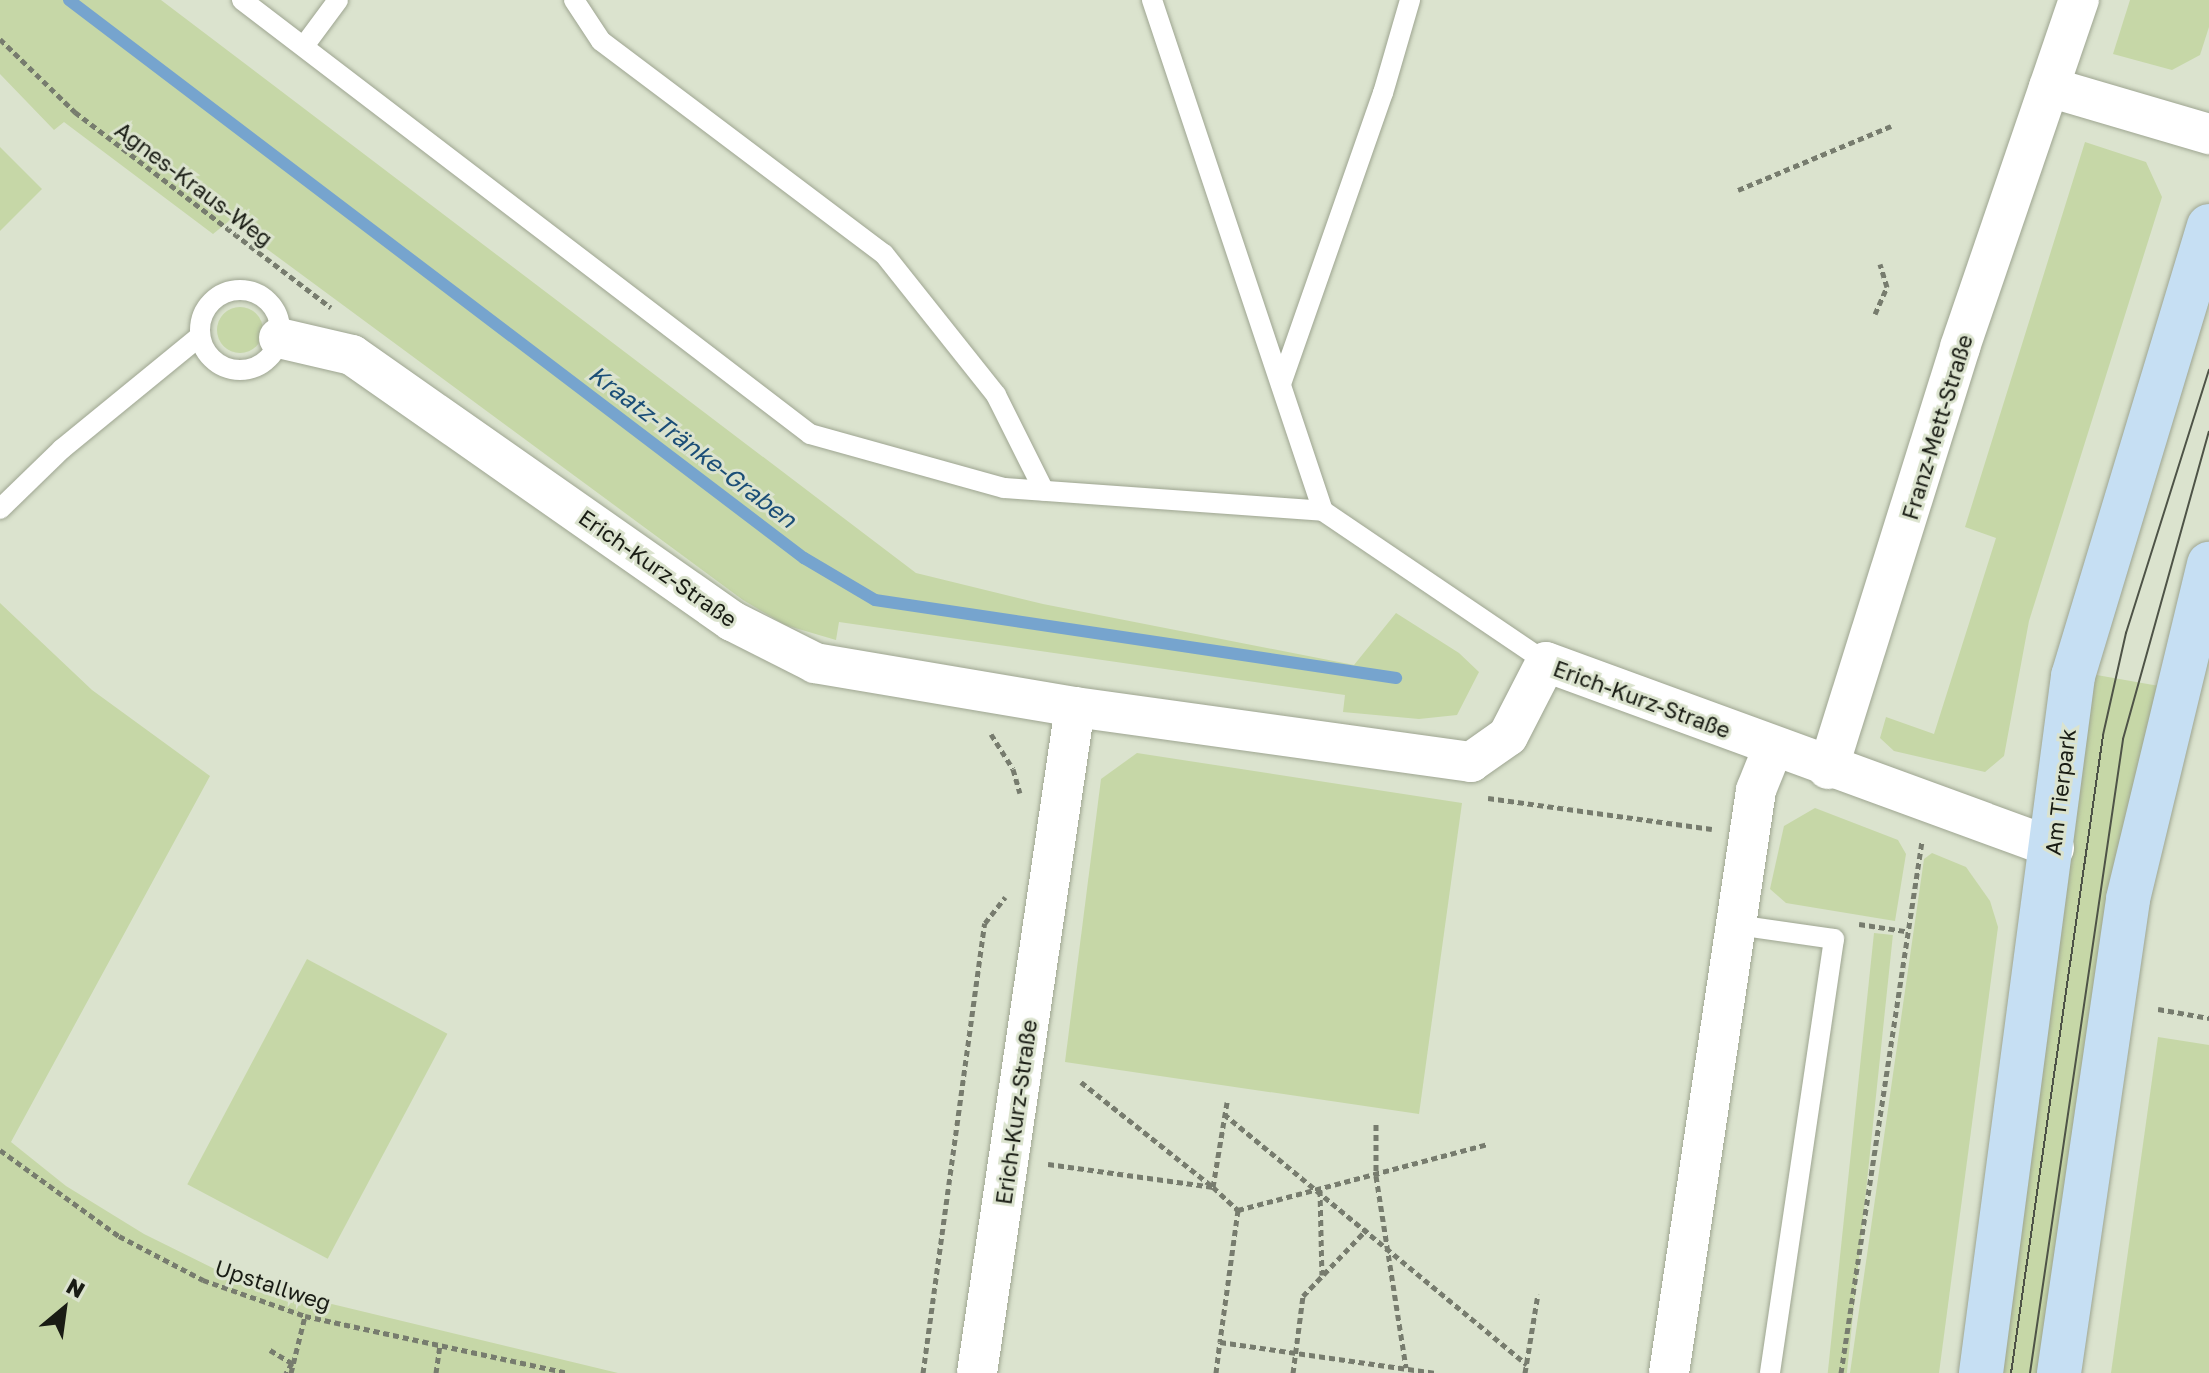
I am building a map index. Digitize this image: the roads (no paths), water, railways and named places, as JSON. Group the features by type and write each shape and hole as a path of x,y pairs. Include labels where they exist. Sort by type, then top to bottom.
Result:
{"main road":[{"name":"Am Tierpark","path":"1981,1373 2082,636 2209,226"},
{"path":"2059,1373 2128,899 2209,564"}],"street":[{"name":"Franz-Mett-Straße","path":"1828,769 1960,347 2079,0"},
{"path":"2049,87 2209,134"},
{"name":"Erich-Kurz-Straße","path":"279,338 352,355 768,643 815,663 1075,707 1471,762 1508,736 1546,662 1828,769 2054,848"},
{"name":"Erich-Kurz-Straße","path":"977,1373 1075,707"},
{"path":"1669,1373 1756,790 1773,748"}],"lane":[{"path":"242,0 810,434 1004,488 1323,511 1546,662"},
{"path":"304,46 338,0"},
{"path":"574,0 601,41 884,254 996,395 1044,491"},
{"path":"1152,0 1323,511"},
{"path":"1281,384 1383,93 1410,0"},
{"path":"0,509 62,449 200,336 207,306 233,290 263,297 279,323 279,338 273,353 246,369 216,362 200,336"},
{"path":"1737,925 1834,939 1770,1373"}],"waterway":[{"name":"Kraatz-Tränke-Graben","path":"69,0 804,558 875,600 1396,678"}],"tram line":[{"path":"2011,1373 2103,735 2126,633 2209,370"},
{"path":"2030,1373 2123,739 2209,432"}]}
